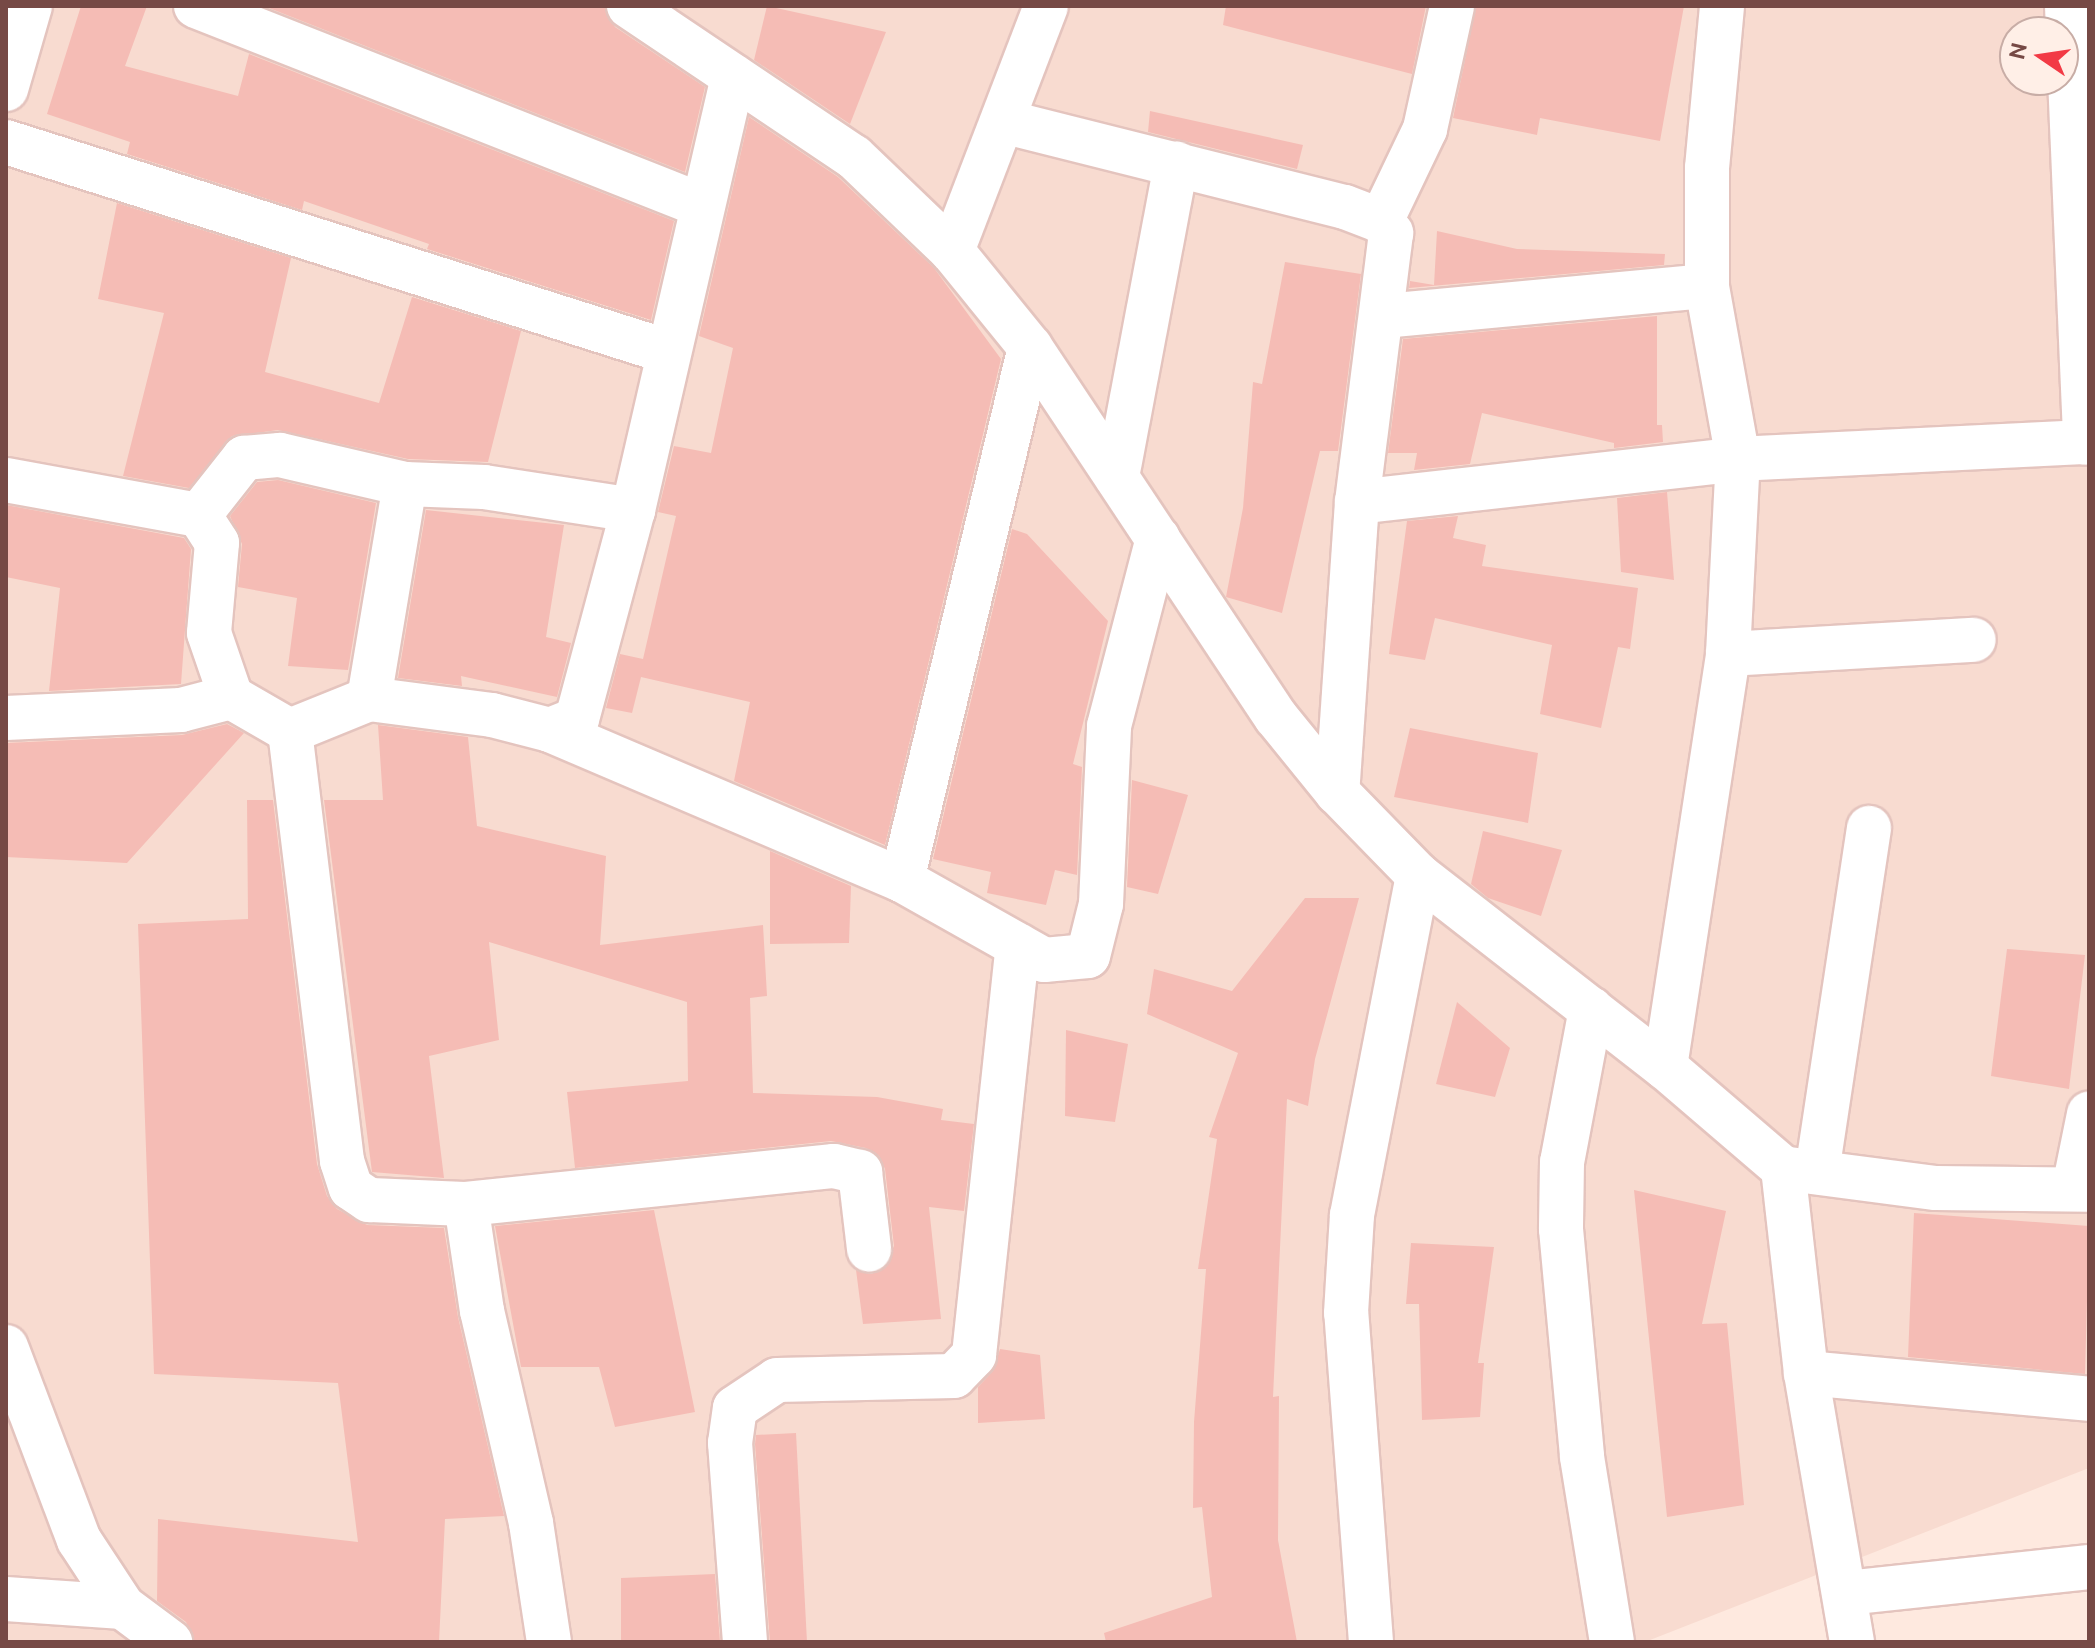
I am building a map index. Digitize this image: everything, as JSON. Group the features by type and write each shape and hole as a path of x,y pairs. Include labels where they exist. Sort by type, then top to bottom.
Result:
{"street":[{"path":"6,89 30,6"},
{"path":"196,6 701,205"},
{"path":"629,6 854,157 952,251 1030,347 1276,717 1337,792 1418,875 1800,1170 1936,1188 2082,1189 2089,1114"},
{"path":"1381,221 1425,129 1452,6"},
{"path":"1665,1067 1728,654 1738,459 1707,286 1707,168 1722,6"},
{"path":"1357,502 1738,459 2087,442 2067,6"},
{"path":"952,251 1006,122 1034,9"},
{"path":"550,730 577,719 633,510 733,76"},
{"path":"1006,122 1176,164 1381,221 1391,233 1383,316 1357,502 1337,792"},
{"path":"6,142 669,352"},
{"path":"1117,477 1176,164"},
{"path":"1383,316 1707,286"},
{"path":"902,880 1030,347"},
{"path":"199,515 244,458 280,455 405,484 484,487 633,510"},
{"path":"6,480 199,515 217,543 209,633 231,697 290,731"},
{"path":"369,699 405,484"},
{"path":"290,731 369,699 492,715 550,730 902,880 1044,960 1088,956 1101,904 1109,726 1158,538"},
{"path":"1728,654 1974,640"},
{"path":"6,718 181,710 231,697"},
{"path":"290,731 342,1161 351,1188 369,1200 466,1204 834,1166 860,1172 869,1249"},
{"path":"1852,1642 1806,1373 1800,1170 1869,828"},
{"path":"1371,1642 1347,1299 1352,1215 1418,875"},
{"path":"745,1642 730,1443 735,1408 777,1380 954,1376 974,1355 1018,945"},
{"path":"1591,1009 1562,1162 1561,1229 1582,1457 1612,1642"},
{"path":"466,1204 482,1311 531,1523 549,1642"},
{"path":"6,1347 79,1540 123,1607 170,1642"},
{"path":"1806,1373 2089,1399"},
{"path":"1846,1593 2089,1567"},
{"path":"6,1599 123,1607"}],"shaded area":[{"path":"6,6 2089,6 2089,1468 1645,1642 6,1642"}],"building":[{"path":"81,6 147,6 125,66 238,96 249,54 674,221 651,320 427,249 429,244 304,201 302,210 127,154 130,142 47,114"},
{"path":"264,6 604,6 615,27 705,87 685,172"},
{"path":"767,6 886,32 850,124 754,60"},
{"path":"1226,6 1426,6 1412,74 1223,25"},
{"path":"1476,6 1684,6 1660,141 1540,118 1537,135 1453,118"},
{"path":"1150,111 1303,145 1297,169 1148,132"},
{"path":"749,117 838,177 934,268 1001,359 885,845 734,781 750,702 641,677 632,713 606,708 620,654 643,659 676,516 658,512 674,446 711,453 733,348 699,336"},
{"path":"117,203 291,258 265,372 379,403 412,297 521,331 488,462 408,459 278,430 232,436 189,488 123,476 164,313 98,299"},
{"path":"1437,231 1517,249 1665,254 1664,265 1409,288 1410,281 1434,285"},
{"path":"1285,262 1361,274 1338,451 1320,451 1282,613 1226,597 1243,508 1253,382 1262,384"},
{"path":"1657,316 1657,425 1662,425 1663,442 1614,448 1614,443 1482,413 1470,464 1414,470 1417,453 1388,453 1403,339"},
{"path":"278,480 376,503 348,670 288,666 297,598 238,587 242,544 230,516 257,482"},
{"path":"1667,492 1674,580 1621,572 1617,498"},
{"path":"6,505 184,538 191,549 181,684 49,691 60,588 6,577"},
{"path":"426,510 564,525 546,637 571,643 557,697 461,676 462,686 398,678"},
{"path":"1458,516 1453,538 1486,545 1482,566 1638,588 1630,649 1618,647 1601,728 1540,714 1552,645 1435,618 1425,660 1389,654 1407,521"},
{"path":"1012,529 1027,534 1108,621 1073,764 1082,767 1077,875 1055,870 1046,905 987,893 991,872 933,859"},
{"path":"227,724 244,733 127,863 6,857 6,743 182,735"},
{"path":"378,725 468,737 477,826 606,856 600,945 763,925 767,996 750,998 753,1093 877,1097 943,1109 941,1120 974,1124 964,1211 929,1207 941,1319 863,1324 856,1270 871,1274 883,1269 894,1246 885,1169 879,1156 866,1148 831,1141 575,1168 567,1092 688,1081 687,1002 489,942 499,1040 429,1056 444,1178 372,1172 324,800 383,800"},
{"path":"1410,728 1538,753 1528,823 1394,797"},
{"path":"1132,780 1188,795 1158,894 1127,887"},
{"path":"247,800 273,800 317,1164 327,1196 337,1209 367,1225 444,1228 458,1317 504,1516 445,1519 439,1642 194,1642 186,1622 157,1601 158,1519 358,1542 338,1383 154,1374 138,924 248,919"},
{"path":"1483,831 1562,850 1541,916 1488,898 1471,884"},
{"path":"770,851 851,886 849,943 770,944"},
{"path":"1305,898 1359,898 1315,1059 1308,1106 1287,1099 1273,1397 1279,1396 1278,1540 1297,1642 1106,1642 1104,1633 1212,1597 1202,1507 1193,1508 1194,1422 1206,1269 1198,1269 1217,1139 1209,1137 1238,1053 1147,1014 1154,969 1232,991"},
{"path":"2007,949 2085,955 2069,1089 1991,1076"},
{"path":"1457,1002 1510,1048 1495,1097 1436,1084"},
{"path":"1066,1030 1128,1044 1115,1122 1065,1116"},
{"path":"1634,1190 1726,1211 1702,1324 1727,1323 1744,1505 1667,1517"},
{"path":"654,1210 695,1412 615,1427 599,1367 521,1367 495,1226"},
{"path":"1914,1213 2089,1226 2085,1374 1908,1357"},
{"path":"1411,1243 1494,1247 1478,1363 1484,1363 1480,1417 1422,1420 1419,1304 1406,1304"},
{"path":"1000,1349 1040,1355 1045,1419 978,1423 978,1387 993,1371"},
{"path":"796,1433 807,1642 770,1642 756,1435"},
{"path":"715,1574 720,1642 621,1642 621,1578"}]}
